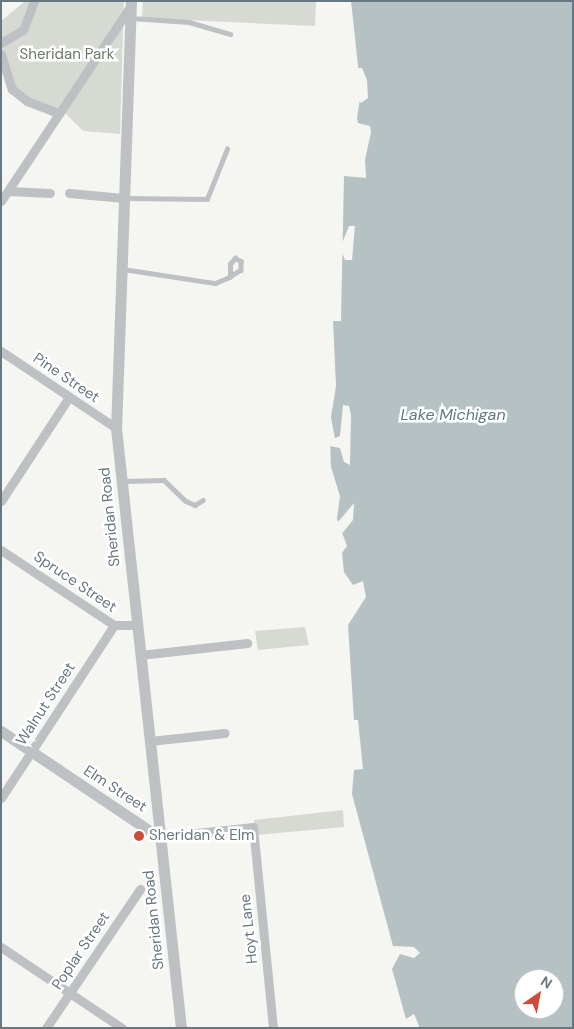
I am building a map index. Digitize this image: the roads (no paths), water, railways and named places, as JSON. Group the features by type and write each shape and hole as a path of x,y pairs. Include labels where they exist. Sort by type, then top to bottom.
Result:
{"street":[{"path":"1,44 23,30 34,1"},
{"path":"1,201 130,9"},
{"name":"Sheridan Road","path":"130,9 116,428 181,1028"},
{"path":"1,54 12,89 27,101 59,113"},
{"path":"8,191 50,192"},
{"path":"69,193 124,198"},
{"name":"Pine Street","path":"1,351 116,428"},
{"path":"1,501 69,397"},
{"name":"Spruce Street","path":"1,550 114,625 136,625"},
{"name":"Walnut Street","path":"1,798 114,625"},
{"path":"140,655 246,643"},
{"name":"Elm Street","path":"1,731 159,836"},
{"path":"150,740 225,733"},
{"name":"Hoyt Lane","path":"159,836 253,827 273,1028"},
{"name":"Poplar Street","path":"46,1028 140,889"},
{"path":"1,947 122,1028"}],"lane":[{"path":"130,9 230,34"},
{"path":"124,198 207,199 227,149"},
{"path":"122,268 184,282 220,283 230,277"},
{"path":"122,481 164,480 186,501 195,505 203,500"}],"water":[{"name":"Lake Michigan","path":"351,1 573,1 573,1028 420,1028 414,1014 406,1019 392,969 400,954 414,958 420,953 414,947 393,946 352,794 354,770 363,769 358,720 354,720 348,625 366,597 363,581 353,585 344,572 342,553 347,546 337,519 340,496 331,467 330,440 335,439 331,417 336,386 333,321 341,321 344,176 366,178 365,160 371,132 370,126 358,123 361,93"}],"place":[{"name":"Sheridan & Elm","path":"139,836"}],"park label":[{"name":"Sheridan Park","path":"67,55"}]}
